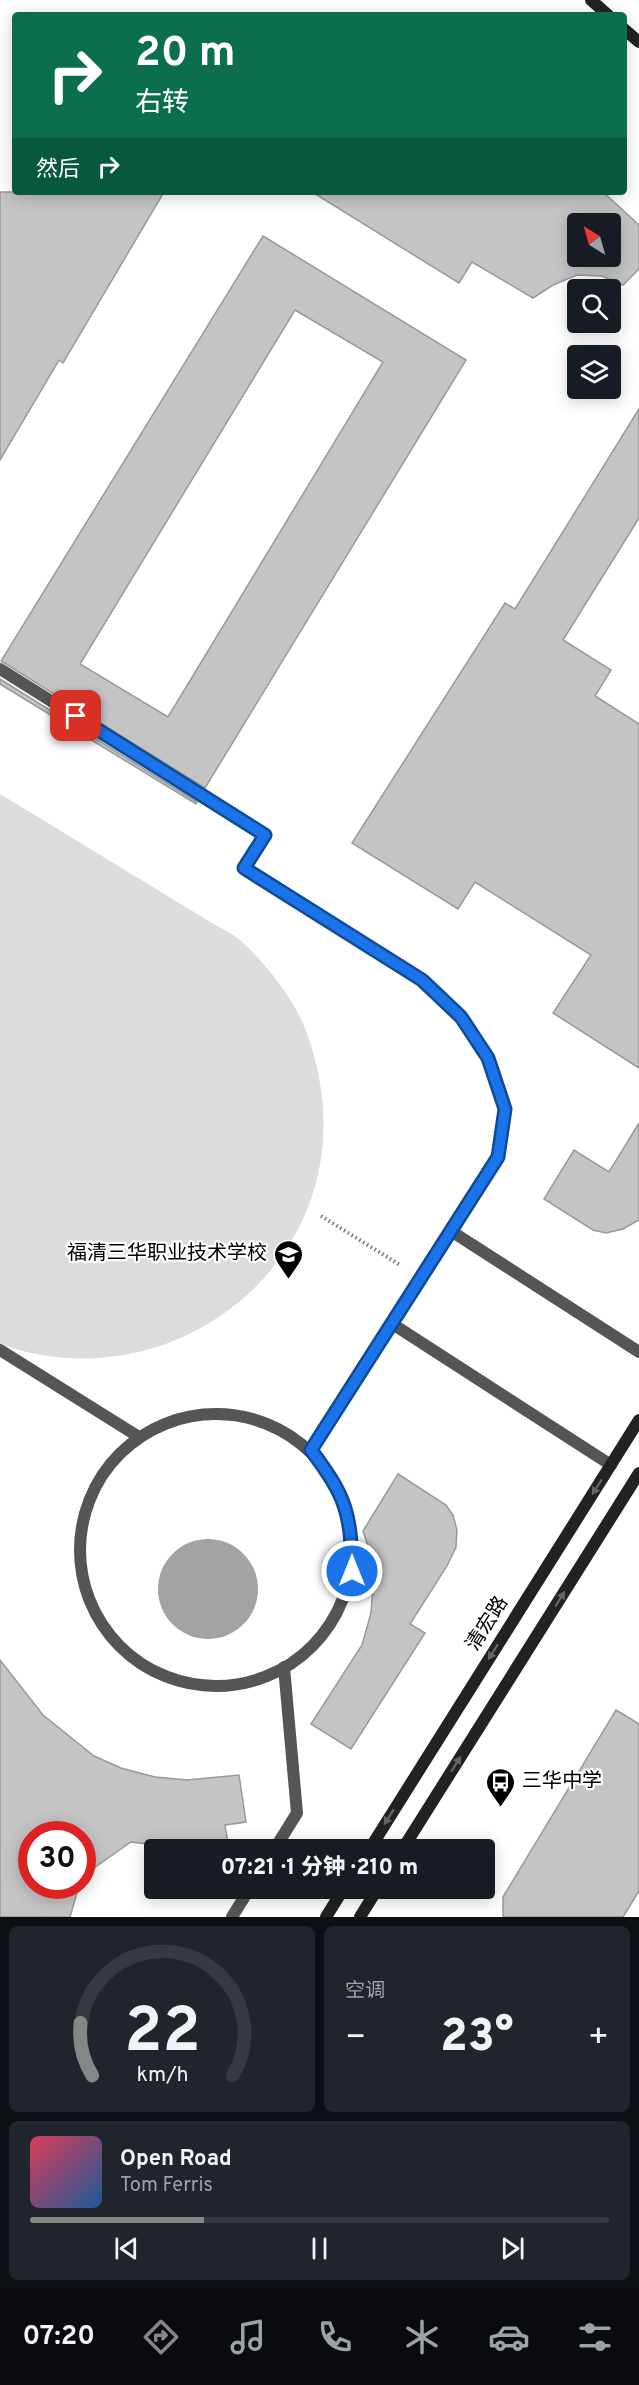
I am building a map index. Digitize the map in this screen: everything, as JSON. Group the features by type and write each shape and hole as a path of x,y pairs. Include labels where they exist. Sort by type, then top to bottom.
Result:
{"street":[{"path":"591,0 605,12"},
{"path":"627,32 639,42"},
{"path":"0,669 265,835 244,868 422,980 461,1017 488,1058 505,1109 498,1157 311,1450"},
{"path":"451,1231 639,1352"},
{"path":"392,1323 611,1465"},
{"path":"0,1350 139,1437"},
{"path":"232,1413 274,1425 311,1450 337,1485 351,1527 352,1571 337,1614 311,1649 272,1675 227,1687 181,1683 138,1664 105,1632 84,1591 78,1545 87,1499 112,1460 146,1431 187,1415 232,1413"},
{"name":"清宏路","path":"376,1839 639,1419"},
{"path":"409,1839 639,1473"},
{"path":"281,1839 297,1813 284,1667"},
{"path":"232,1917 243,1899"},
{"path":"326,1917 337,1899"},
{"path":"360,1917 371,1899"}],"path":[{"path":"321,1216 421,1278"}],"shaded area":[{"path":"0,794 240,940 273,975 296,1009 307,1033 318,1072 322,1097 321,1161 303,1219 272,1268 230,1309 179,1338 122,1355 62,1358 0,1344"},
{"path":"208,1539 227,1543 243,1554 254,1570 258,1589 254,1608 243,1624 227,1635 208,1639 189,1635 173,1624 162,1608 158,1589 162,1570 173,1554 189,1543"}],"building":[{"path":"0,192 12,192 12,195 162,195 63,363 59,360 0,460"},
{"path":"317,195 606,195 639,225 639,269 623,285 621,279 577,275 553,285 533,298 472,262 459,283"},
{"path":"263,236 466,360 205,788 1,661","holes":["295,310 383,362 168,717 80,664"]},
{"path":"639,409 639,518 563,640 611,670 595,696 639,724 639,1068 553,1013 591,955 475,882 458,909 352,843 505,603 515,609"},
{"path":"0,679 197,802 196,804 0,684"},
{"path":"639,1123 639,1220 623,1229 606,1233 593,1230 544,1199 574,1150 609,1172"},
{"path":"398,1474 446,1505 453,1515 457,1530 456,1547 447,1566 410,1624 425,1633 351,1749 311,1724 362,1645 371,1613 373,1584 369,1549 363,1531"},
{"path":"0,1660 43,1715 94,1756 121,1768 155,1777 187,1780 239,1775 246,1822 225,1825 227,1839 144,1839 144,1844 131,1842 96,1867 96,1821 18,1821 18,1899 75,1899 70,1917 0,1917"},
{"path":"616,1710 639,1724 639,1891 623,1917 503,1917 503,1897"}],"place":[{"name":"福清三华职业技术学校","path":"288,1280"},
{"name":"三华中学","path":"501,1808"}],"route":[{"path":"76,716 265,835 244,868 422,980 461,1017 488,1058 505,1109 498,1157 311,1450 337,1485 351,1527 352,1571"}]}
